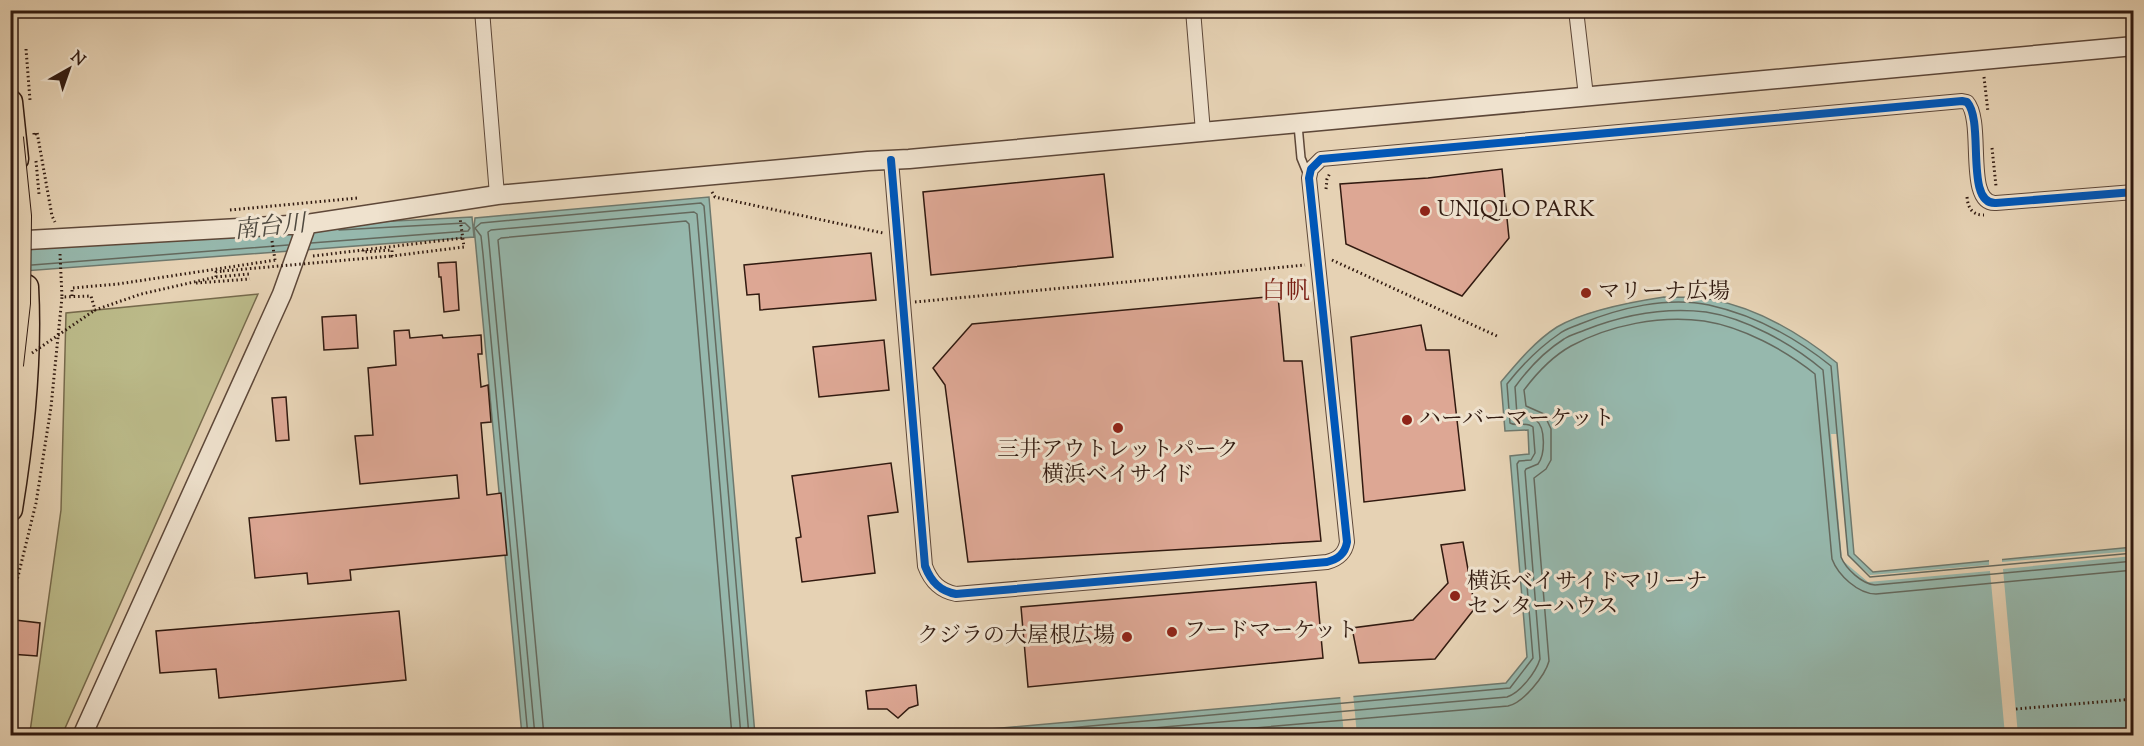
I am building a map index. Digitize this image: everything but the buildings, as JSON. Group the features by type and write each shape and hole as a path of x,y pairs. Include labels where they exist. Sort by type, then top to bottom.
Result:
{"highway":[{"path":"10,509 24,412 28,325 17,240 21,103"},
{"path":"19,361 18,216 22,137"}],"street":[{"path":"482,10 497,195"},
{"path":"1193,10 1203,132"},
{"path":"1576,10 1586,96"},
{"path":"17,240 307,224 497,195 2133,46"},
{"path":"891,160 925,566 929,577 939,587 956,594 1327,562 1338,559 1346,548 1347,542 1309,178 1311,169 1321,159 1962,100 1967,102 1974,114 1978,189 1985,200 1991,204 2133,192"},
{"path":"82,735 282,294 307,224"}],"lane":[{"path":"1298,123 1300,158 1309,178"}],"path":[{"path":"21,103 26,49"},
{"path":"1984,72 1988,115"},
{"path":"22,137 33,125"},
{"path":"10,609 36,503 51,406 62,297 60,226 52,216 37,132 22,137"},
{"path":"22,137 39,194"},
{"path":"1992,148 1996,188 2003,192"},
{"path":"1327,194 1326,179 1334,170"},
{"path":"1966,187 1968,206 1972,211 1977,215 1994,214"},
{"path":"723,191 712,192 715,197 887,233"},
{"path":"221,211 363,197"},
{"path":"216,277 216,272 223,271 392,256 464,247 460,215"},
{"path":"308,257 463,237"},
{"path":"72,296 72,288 118,284 277,260 272,241"},
{"path":"363,251 392,250 392,256"},
{"path":"1332,268 1331,259 1499,337"},
{"path":"914,302 1307,265"},
{"path":"19,361 95,310 141,294 182,284 216,277 249,276 182,284"},
{"path":"62,297 91,296 95,310"},
{"path":"2016,709 2133,699"}],"shaded area":[{"path":"258,294 62,735 42,735 30,732 61,510 66,313"}],"water":[{"path":"709,197 755,735 522,735 474,227 475,218"},
{"name":"南台川","path":"472,217 474,237 11,272 24,240"},
{"path":"1664,297 1704,298 1761,315 1793,332 1837,363 1854,554 1873,572 2133,547 2133,735 912,736 1506,683 1527,657 1510,456 1529,454 1528,430 1505,431 1501,382 1534,346 1557,327 1595,311"}],"pier":[{"path":"1831,434 1837,434 1848,556 1870,575 1989,565 1989,558 2002,557 2002,562 2133,551 2133,556 2003,569 2018,735 2005,735 1990,571 1868,582 1842,560"},
{"path":"1353,693 1357,735 1344,735 1340,694"}],"cycle path":[{"path":"891,160 925,566 937,585 945,591 956,594 1327,562 1338,558 1343,553 1347,542 1309,178 1311,169 1321,159 1962,101 1967,102 1972,112 1978,177 1986,200 1996,203 2134,192"}],"place":[{"name":"UNIQLO PARK","path":"1425,211"},
{"name":"マリーナ広場","path":"1586,293"},
{"name":"ハーバーマーケット","path":"1407,420"},
{"name":"三井アウトレットパーク 横浜ベイサイド","path":"1118,428"},
{"name":"横浜ベイサイドマリーナ センターハウス","path":"1455,596"},
{"name":"フードマーケット","path":"1172,632"},
{"name":"クジラの大屋根広場","path":"1127,637"}],"district":[{"name":"白帆","path":"1286,292"}]}
